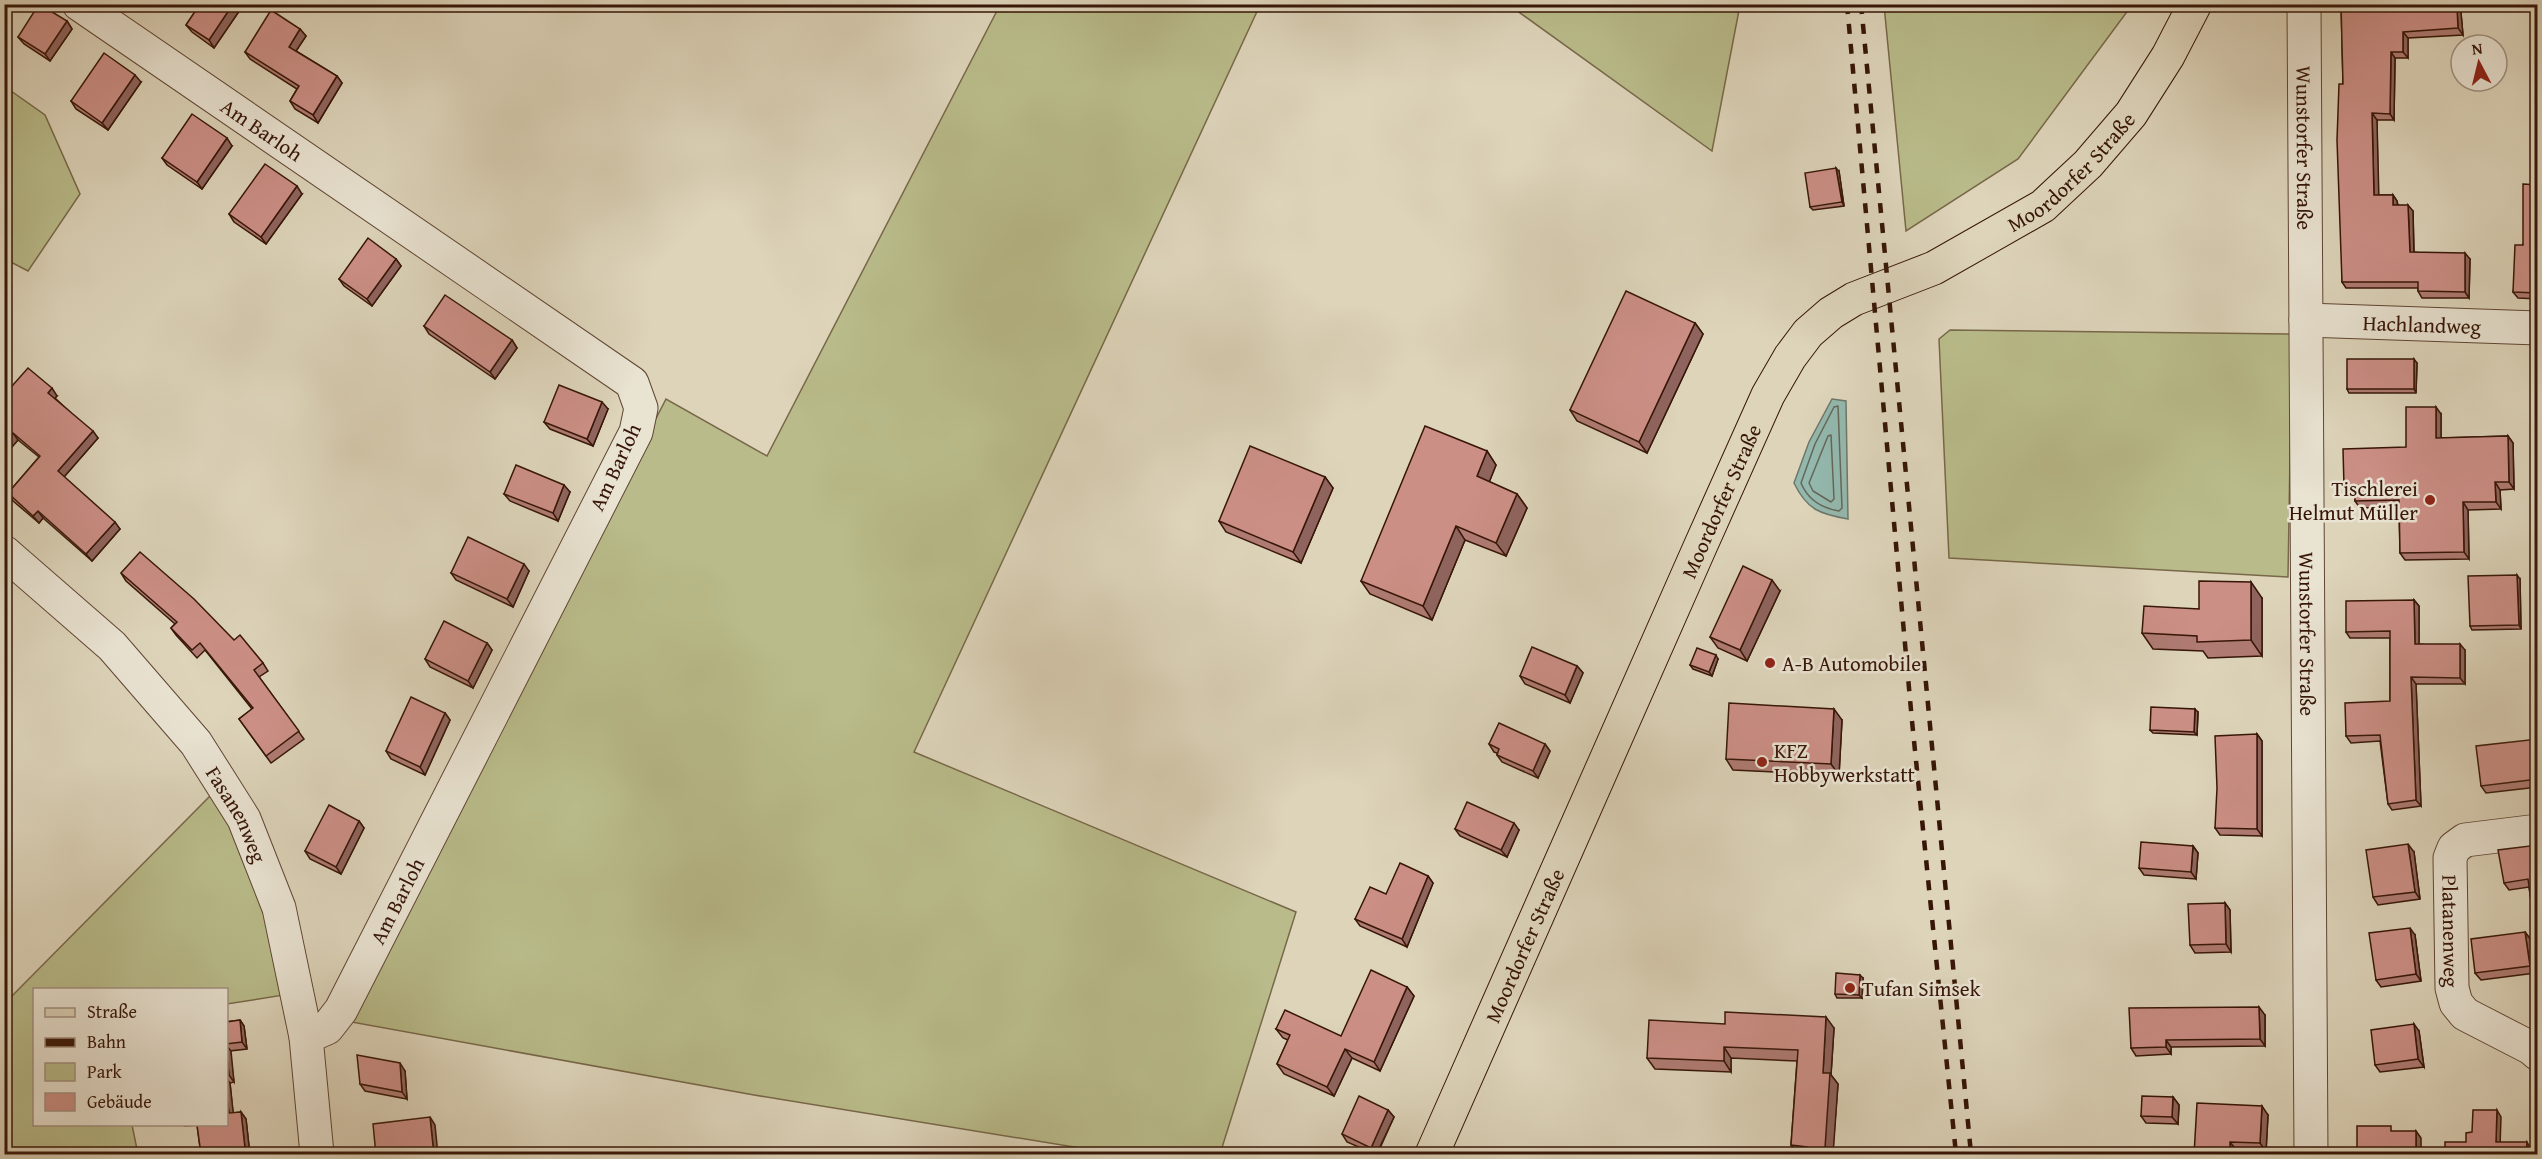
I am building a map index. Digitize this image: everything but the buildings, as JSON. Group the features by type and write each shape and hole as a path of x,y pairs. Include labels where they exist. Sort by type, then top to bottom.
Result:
{"main road":[{"name":"Moordorfer Straße","path":"1432,1155 1719,504 1768,395 1790,357 1816,326 1831,313 1854,299 1934,268 2043,206 2088,164 2131,114 2168,56 2194,4"}],"street":[{"name":"Am Barloh","path":"79,4 632,383 641,408 636,432 341,1010 327,1028 306,1037"},
{"name":"Wunstorfer Straße","path":"2304,4 2311,1155"},
{"name":"Hachlandweg","path":"2306,320 2538,328"},
{"name":"Fasanenweg","path":"4,552 112,646 196,743 244,819 279,908 306,1037 317,1155"},
{"name":"Platanenweg","path":"2538,831 2466,840 2454,848 2450,858 2452,988 2456,1003 2465,1014 2531,1048 2538,1054"}],"green space":[{"path":"1884,4 2132,5 2018,159 1906,231"},
{"path":"1000,5 1260,5 914,752 1296,912 1220,1154 1117,1154 754,1095 346,1021 666,399 767,456"},
{"path":"1509,5 1740,5 1712,151"},
{"path":"4,86 45,115 80,194 28,271 5,259"},
{"path":"1950,330 2292,334 2288,577 1949,558 1939,339"},
{"path":"213,793 231,822 266,909 284,995 228,1004 228,988 33,988 33,1126 132,1126 138,1154 5,1154 5,1003"}],"water":[{"path":"1832,399 1846,401 1848,519 1822,513 1809,505 1794,483 1809,442"}],"railway":[{"path":"1847,4 1912,721 1956,1154"},
{"path":"1861,4 1971,1154"}],"place":[{"name":"Tischlerei Helmut Müller","path":"2430,500"},
{"name":"A-B Automobile","path":"1770,663"},
{"name":"KFZ Hobbywerkstatt","path":"1762,762"},
{"name":"Tufan Simsek","path":"1850,988"}]}
